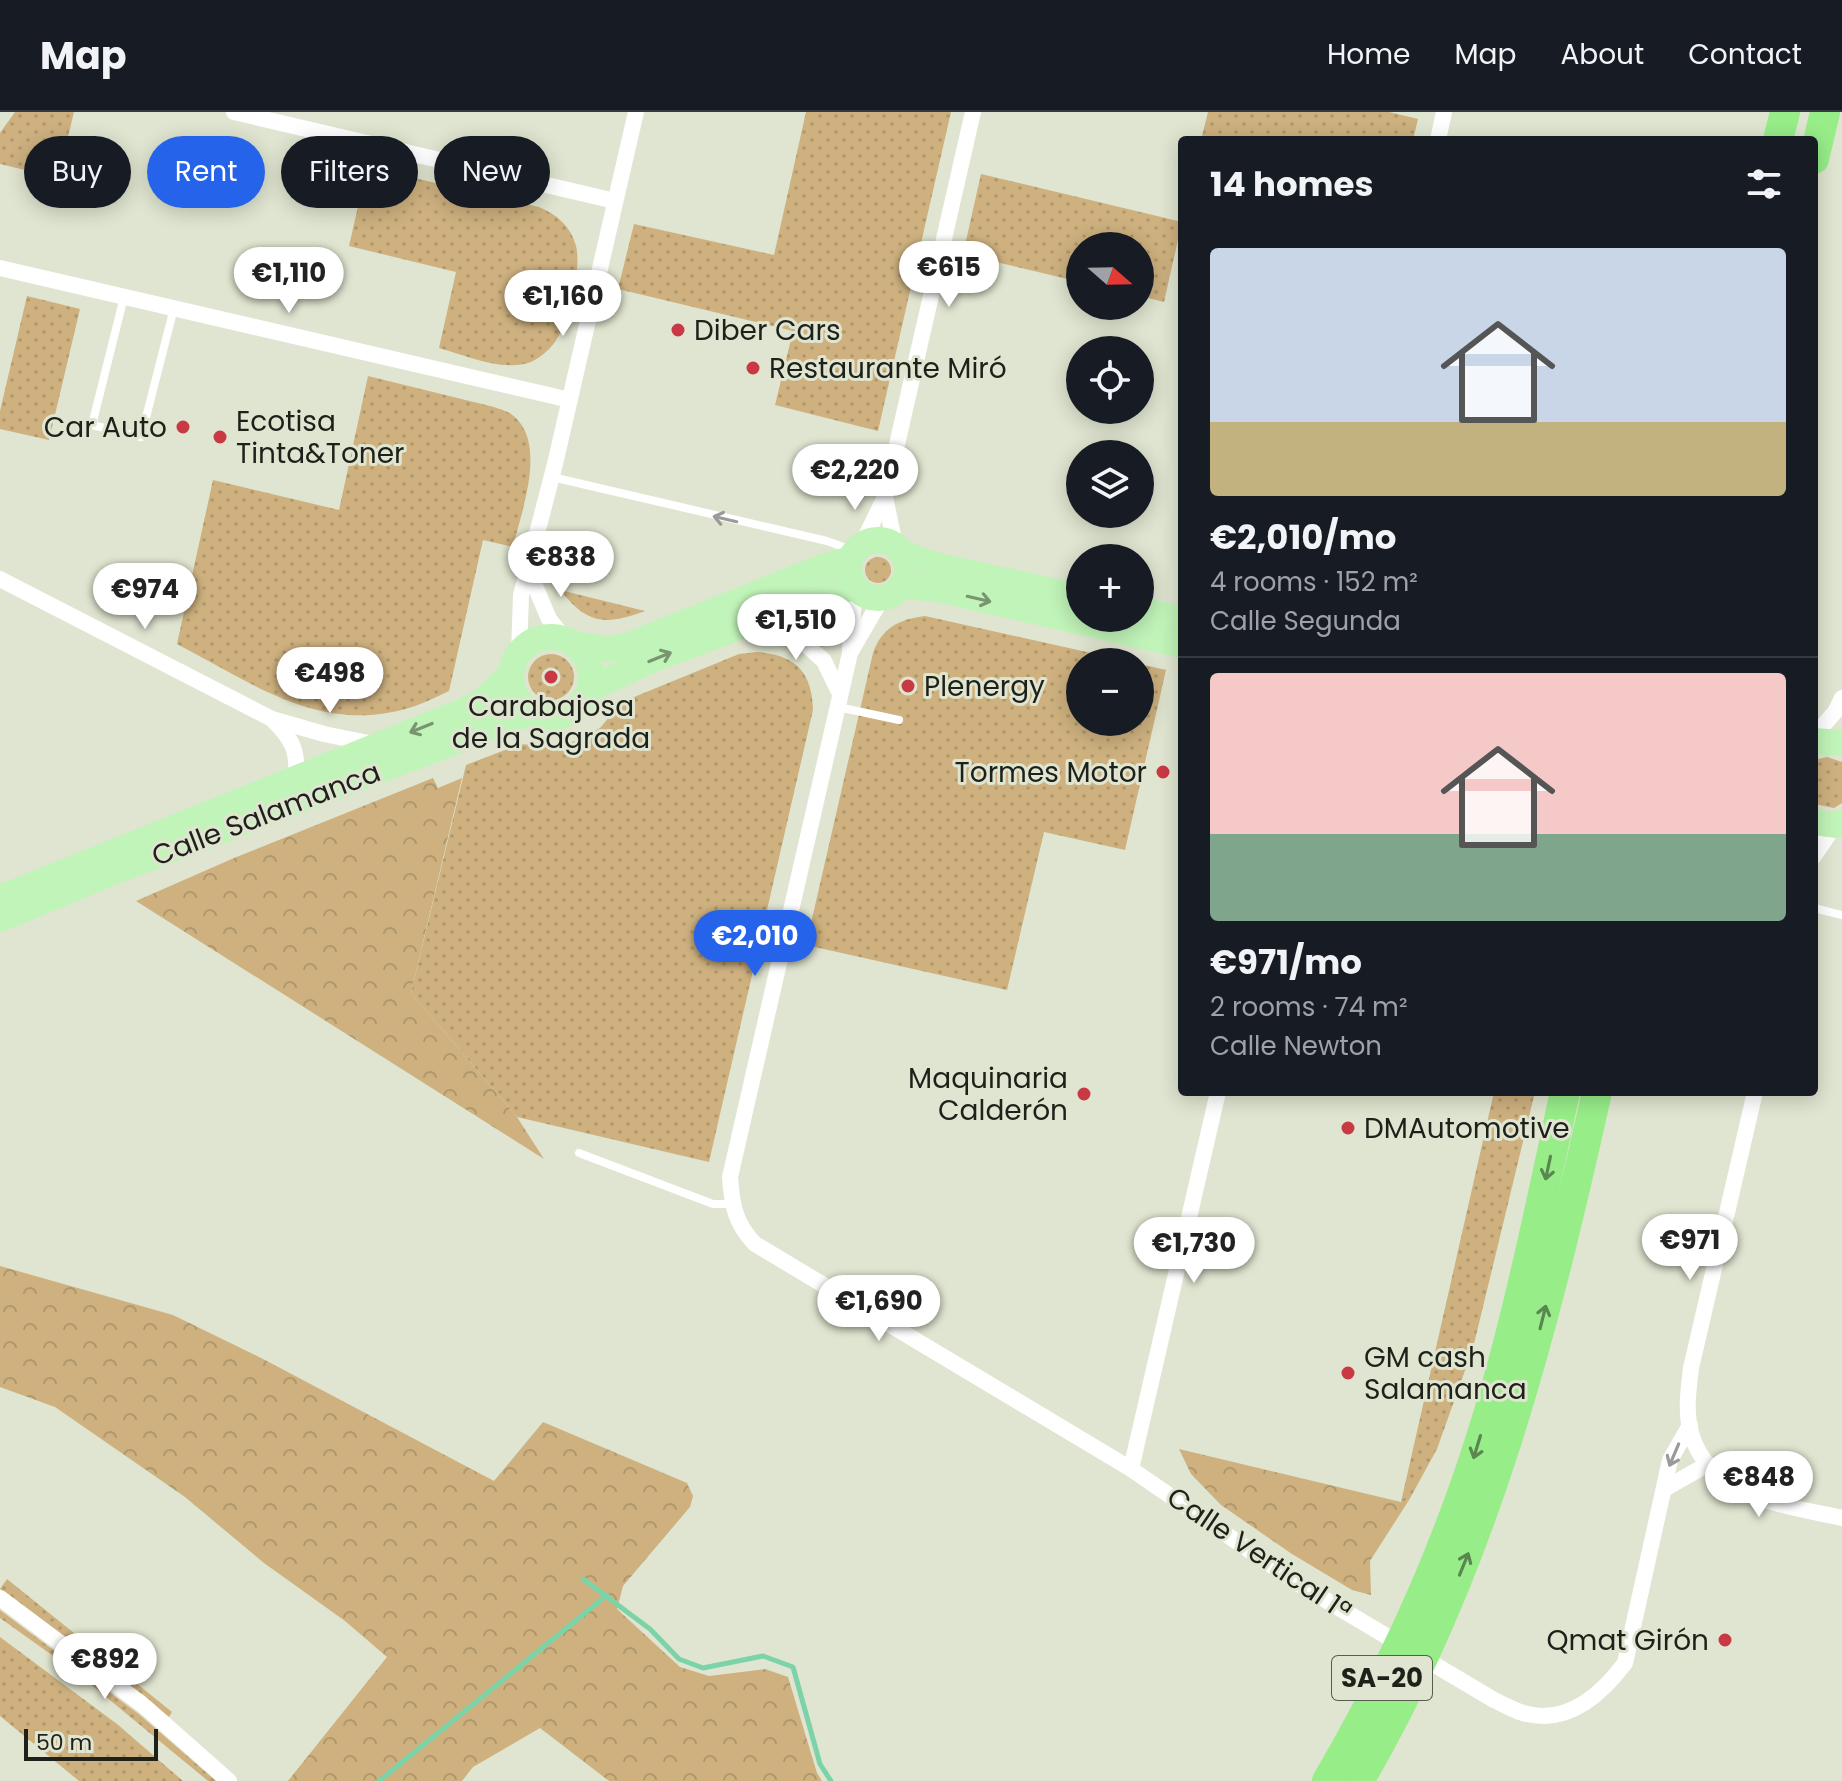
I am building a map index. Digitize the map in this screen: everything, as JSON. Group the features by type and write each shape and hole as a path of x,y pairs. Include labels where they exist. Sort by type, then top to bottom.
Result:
{"highway":[{"path":"1779,136 1785,112"},
{"path":"1818,142 1825,112"},
{"name":"SA-20","path":"1423,1629 1495,1389 1524,1279 1564,1096"},
{"name":"SA-20","path":"1359,1781 1366,1742 1484,1512 1524,1392 1596,1096"},
{"name":"SA-20","path":"1327,1781 1366,1742"}],"main road":[{"path":"571,643 588,661 589,689 580,704 565,714 549,716 532,712 514,692 515,664 526,646 546,637 609,649 629,645 879,540 943,567 1066,594"},
{"path":"892,592 907,570 899,550"},
{"path":"856,551 849,573 855,587 869,595 938,589 1178,644"},
{"path":"589,689 656,658 830,593 855,587"},
{"path":"1154,613 1178,618"},
{"name":"Calle Salamanca","path":"6,910 296,778 461,712 482,701 515,664"},
{"name":"Calle Salamanca","path":"109,863 532,712"},
{"path":"1818,739 1842,743"}],"street":[{"path":"234,112 615,201"},
{"path":"515,664 521,595 552,477 636,112"},
{"path":"856,551 885,497 973,112"},
{"path":"1439,136 1444,112"},
{"path":"0,268 570,400"},
{"path":"885,497 899,550"},
{"path":"529,572 549,619 571,643"},
{"path":"0,579 272,719 379,745"},
{"path":"732,1204 730,1177 850,653 855,587"},
{"path":"850,653 892,592"},
{"path":"764,619 800,639 824,661 839,701"},
{"path":"1818,733 1842,698"},
{"path":"272,719 288,735 298,758 296,778"},
{"path":"1818,848 1830,823"},
{"path":"1131,1469 1217,1096"},
{"path":"1754,1096 1691,1368 1690,1425 1698,1449 1708,1464 1717,1476 1737,1490 1771,1502 1842,1518"},
{"name":"Calle Vertical 1ª","path":"732,1204 742,1230 769,1254 1131,1469 1297,1583 1494,1700 1524,1714 1551,1715 1582,1706 1607,1688 1625,1663 1670,1460 1690,1425"},
{"path":"1666,1488 1708,1464"},
{"path":"0,1598 143,1705 229,1781"}],"lane":[{"path":"124,297 92,425 141,437 174,308"},
{"path":"552,477 827,541 856,551"},
{"path":"839,701 899,720"},
{"path":"1818,909 1842,915"},
{"path":"579,1153 713,1204 732,1204"}],"green space":[{"path":"15,112 74,112 68,136 24,136 24,170 0,164 0,133"},
{"path":"806,112 951,112 878,431 775,405 793,331 618,289 634,224 774,255"},
{"path":"1208,112 1389,112 1418,119 1414,136 1202,136"},
{"path":"981,174 1178,221 1178,240 1164,302 1154,300 1154,232 1066,232 1066,279 963,254"},
{"path":"418,179 434,183 434,208 541,208 563,222 576,246 573,296 560,334 538,358 520,365 485,362 439,348 456,272 349,246 358,208 418,208"},
{"path":"27,296 80,309 49,440 0,429 0,411"},
{"path":"368,376 509,413 522,426 528,441 529,478 513,547 483,540 449,691 415,706 382,714 350,715 320,711 291,702 177,644 213,480 339,510"},
{"path":"878,557 887,561 891,570 887,579 878,583 869,579 865,570 869,561"},
{"path":"560,590 645,611 619,619 598,619 579,610"},
{"path":"831,603 840,606 845,614 839,643 820,647 812,638 789,625 789,622"},
{"path":"925,616 1069,648 1066,648 1066,736 1151,736 1125,850 1044,832 1007,990 806,945 873,653 887,631 907,620"},
{"path":"757,652 782,657 799,668 809,685 813,710 709,1162 517,1117 411,993 466,765 520,744 555,747 578,740 600,728 622,702 739,654"},
{"path":"551,654 567,661 574,677 567,693 551,700 535,693 528,677 535,661"},
{"path":"1154,667 1166,670 1154,723"},
{"path":"1827,757 1842,762 1842,803 1834,808 1818,805 1818,759"},
{"path":"433,778 438,788 462,778 411,993 517,1117 544,1159 136,901"},
{"path":"1493,1096 1534,1096 1473,1348 1437,1449 1409,1500 1401,1502"},
{"path":"0,1266 173,1315 494,1481 543,1422 687,1483 693,1496 690,1507 623,1586 617,1609 680,1667 709,1676 765,1669 788,1677 822,1781 609,1781 540,1728 473,1767 462,1781 288,1781 387,1657 345,1621 264,1563 185,1497 55,1407 0,1387"},
{"path":"1179,1449 1401,1502 1409,1500 1370,1561 1371,1595 1352,1590 1292,1554 1221,1505 1191,1474"},
{"path":"7,1579 172,1712 169,1717 0,1589"},
{"path":"0,1610 140,1715 216,1781 208,1781 77,1673 0,1618"},
{"path":"0,1637 117,1724 183,1781 79,1781 0,1716"}],"waterway":[{"path":"583,1579 650,1629 679,1659 703,1668 763,1656 793,1667 820,1764 831,1781"},
{"path":"379,1781 607,1595"}],"place":[{"name":"Diber Cars","path":"678,330"},
{"name":"Restaurante Miró","path":"753,368"},
{"name":"Car Auto","path":"183,427"},
{"name":"Ecotisa Tinta&Toner","path":"220,437"},
{"name":"Carabajosa de la Sagrada","path":"551,677"},
{"name":"Plenergy","path":"908,686"},
{"name":"Tormes Motor","path":"1163,772"},
{"name":"Maquinaria Calderón","path":"1084,1094"},
{"name":"DMAutomotive","path":"1348,1128"},
{"name":"GM cash Salamanca","path":"1348,1373"},
{"name":"Qmat Girón","path":"1725,1640"}]}
